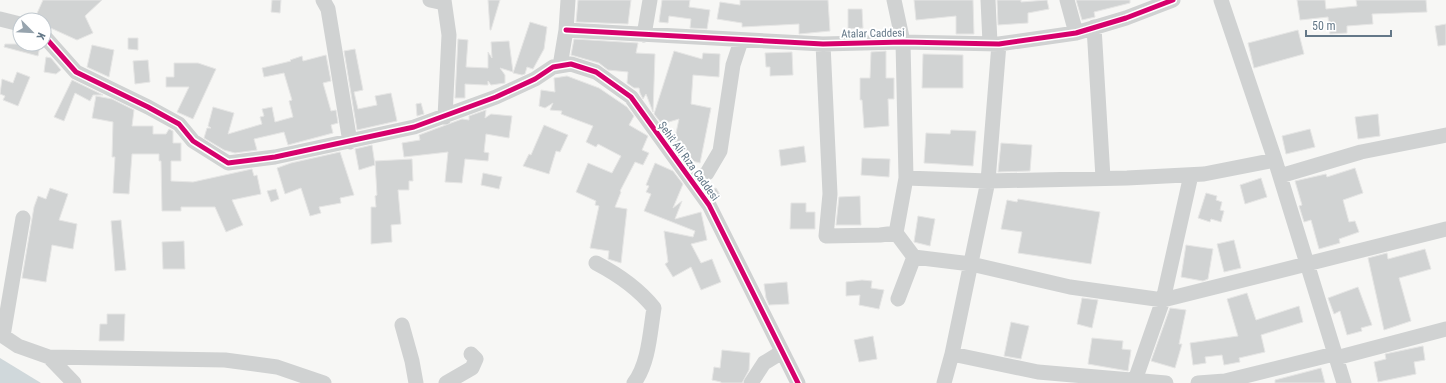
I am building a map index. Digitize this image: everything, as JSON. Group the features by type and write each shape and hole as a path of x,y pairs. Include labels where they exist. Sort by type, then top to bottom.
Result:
{"street":[{"path":"323,0 328,9 350,142"},
{"path":"52,45 76,72 148,107 179,124 193,141 228,163 275,157 414,127 445,117 496,97 535,79 556,66 566,30 568,0"},
{"path":"644,36 650,0"},
{"path":"894,0 903,42 906,178 896,233 914,257 971,264 1070,286 1163,300 1446,229"},
{"path":"944,383 952,354 988,181 995,44 988,0"},
{"path":"1067,0 1076,33"},
{"name":"Atalar Caddesi","path":"566,30 644,36 823,44 903,42 995,44 1076,33 1094,28 1154,4 1173,0"},
{"path":"1221,0 1276,160 1306,264 1344,383"},
{"path":"439,1 449,35 445,117"},
{"path":"0,19 12,22"},
{"path":"1094,28 1103,178"},
{"path":"693,182 707,173 720,151 733,64 741,40"},
{"path":"823,44 830,194 826,236 880,235 896,233"},
{"name":"Şehit Ali Rıza Caddesi","path":"556,66 571,64 596,72 631,97 709,204 798,383"},
{"path":"1280,176 1361,152 1446,135"},
{"path":"906,178 988,181 1191,175 1204,174 1276,160"},
{"path":"1134,382 1163,300 1191,175"},
{"path":"23,218 1,335 18,346 49,357 225,360 277,367 324,383"},
{"path":"898,300 914,257"},
{"path":"596,263 616,273 643,294 654,308 647,350 638,378 634,383"},
{"path":"402,325 412,361 416,383"},
{"path":"1198,383 1225,382 1446,329"},
{"path":"751,383 764,363 782,352"},
{"path":"446,383 472,368 476,359 471,354"},
{"path":"952,354 1037,377 1166,383"},
{"path":"49,357 74,383"}],"shaded area":[{"path":"0,358 41,383 0,383"}],"building":[{"path":"43,0 102,0 85,16 93,33 77,40 52,29 52,12 38,12"},
{"path":"272,0 281,0 280,13 271,12"},
{"path":"488,0 500,0 491,30 490,30"},
{"path":"578,0 631,0 628,24 576,22"},
{"path":"662,0 690,0 689,7 710,10 707,29 690,28 691,19 669,16 668,23 659,22"},
{"path":"740,0 828,0 830,31 799,34 799,24 742,27 742,23 717,19 720,2 740,5"},
{"path":"914,0 973,0 974,34 956,34 956,16 916,20"},
{"path":"997,0 1021,0 1021,2 1047,0 1049,9 1028,13 1028,23 998,25"},
{"path":"1076,0 1130,0 1130,3 1094,12 1095,17 1082,20"},
{"path":"1297,0 1325,0 1326,9 1357,6 1356,0 1426,0 1427,12 1372,14 1373,24 1347,26 1347,33 1330,34 1328,17 1300,20"},
{"path":"848,9 862,9 863,28 848,29"},
{"path":"530,22 547,27 544,49 533,69 527,67 525,74 522,75 513,73"},
{"path":"1446,24 1446,45 1438,46 1435,26"},
{"path":"1298,30 1304,54 1254,68 1248,43"},
{"path":"128,38 138,38 138,50 128,49"},
{"path":"458,39 468,40 466,67 488,68 488,52 492,58 491,42 509,41 513,72 500,68 505,75 505,83 491,85 488,81 488,85 465,84 465,98 455,98"},
{"path":"574,39 638,43 636,53 655,54 653,112 646,94 643,99 639,88 634,88 627,83 628,72 608,70 599,63 571,55"},
{"path":"5,44 12,44 12,49 4,47"},
{"path":"92,45 114,50 109,77 87,67"},
{"path":"355,49 363,90 354,92 358,109 377,105 375,96 391,93 397,121 357,130 344,51"},
{"path":"674,51 702,59 703,53 720,54 719,77 693,75 691,104 711,108 700,163 688,160 683,153 684,148 678,146 674,142 679,119 662,124 654,114"},
{"path":"886,51 886,78 894,78 894,99 888,99 889,126 864,128 862,100 860,100 860,78 870,78 871,52"},
{"path":"23,52 39,52 38,56"},
{"path":"792,52 793,75 770,76 770,67 766,67 765,53"},
{"path":"923,54 963,55 963,88 922,88"},
{"path":"326,55 331,81 323,83 331,111 336,110 338,123 331,125 333,133 288,145 284,132 254,139 257,150 235,153 224,150 204,138 207,128 211,128 208,126 213,107 234,113 228,134 262,124 260,117 264,116 262,109 272,107 275,122 293,117 289,101 292,100 284,73 264,77 262,68 291,61 290,60 302,56 303,61"},
{"path":"46,57 51,58 61,70 56,74 44,72"},
{"path":"148,60 150,82 135,84 133,61"},
{"path":"174,63 198,63 216,69 193,119 177,112 189,87 166,87 166,77 174,77"},
{"path":"17,72 30,77 18,106 3,100 5,96 0,94 2,79 13,83"},
{"path":"567,76 599,88 627,107 634,116 629,125 648,136 642,150 649,153 643,165 635,162 620,191 621,192 615,207 627,209 621,263 608,259 609,251 590,248 599,206 595,205 596,201 576,192 588,163 612,173 621,156 598,144 596,147 586,142 593,126 561,114 562,111 550,110 553,103 545,108 539,106 541,90 555,92 554,78"},
{"path":"72,80 103,95 93,95 90,101 75,93 64,121 54,117"},
{"path":"96,96 112,99 134,110 132,126 153,126 153,134 166,134 169,129 173,131 173,143 181,143 181,161 171,161 171,181 193,182 252,169 254,176 257,175 261,194 232,200 243,225 226,232 215,207 181,207 181,211 162,211 161,161 159,161 159,154 132,154 129,194 113,193 115,157 112,157 113,122 92,118"},
{"path":"421,103 424,114 417,116 416,104"},
{"path":"486,110 485,118 491,114 512,116 509,138 486,134 484,152 489,153 488,161 465,159 462,183 445,182 448,152 404,157 402,143 420,140 419,135 462,119 469,120 469,116"},
{"path":"1378,114 1380,136 1358,139 1355,117"},
{"path":"544,125 568,135 560,152 556,151 549,174 523,166 529,154 531,155"},
{"path":"1310,129 1315,147 1286,154 1282,136"},
{"path":"951,130 976,131 973,166 924,163 926,133 950,134"},
{"path":"1001,143 1032,145 1030,171 998,172"},
{"path":"372,145 375,165 359,170 355,149"},
{"path":"804,146 806,162 781,166 779,150"},
{"path":"340,152 354,195 340,198 341,203 319,207 321,213 310,216 301,188 285,194 277,168 291,163"},
{"path":"862,158 890,159 889,177 861,175"},
{"path":"412,159 413,181 409,181 409,190 398,190 401,224 391,225 392,242 371,244 371,207 376,207 375,196 377,195 375,161"},
{"path":"655,163 673,171 683,184 673,208 682,201 675,219 701,212 707,240 691,244 701,263 712,259 721,282 701,290 691,267 673,277 665,264 668,262 664,231 693,237 695,231 644,211 651,194 646,192 649,186 646,185"},
{"path":"1355,168 1363,193 1343,200 1349,222 1355,221 1359,232 1339,239 1340,243 1319,249 1311,220 1304,222 1299,206 1302,205 1295,181 1326,174 1327,177"},
{"path":"483,173 502,177 499,189 481,185"},
{"path":"1261,178 1267,197 1245,204 1240,185"},
{"path":"50,188 68,194 59,220 77,224 73,249 52,245 46,282 22,278 34,207 38,196 46,199"},
{"path":"716,188 721,196 716,199 710,191"},
{"path":"276,189 279,199 271,202 267,191"},
{"path":"1206,193 1217,196 1216,200 1222,202 1220,210 1224,211 1221,222 1211,219 1210,222 1198,218"},
{"path":"860,196 861,225 836,225 839,197"},
{"path":"1018,199 1100,212 1091,264 1018,253 1022,232 1001,229 1007,200 1017,202"},
{"path":"791,203 806,203 806,212 815,212 815,229 790,229"},
{"path":"918,216 935,219 930,246 914,242"},
{"path":"121,220 126,270 115,271 111,221"},
{"path":"1234,240 1241,268 1224,272 1217,244"},
{"path":"184,241 185,269 163,269 162,242"},
{"path":"1186,245 1213,249 1208,279 1203,281 1181,277"},
{"path":"1425,249 1431,269 1399,278 1411,321 1384,330 1368,258 1387,253 1388,259"},
{"path":"862,280 872,281 871,288 884,290 879,309 859,305 860,295 846,296 846,282"},
{"path":"787,282 789,304 769,305 766,298 764,284"},
{"path":"1358,287 1372,325 1361,328 1362,331 1347,335 1340,311 1334,314 1328,298"},
{"path":"1247,293 1256,320 1299,306 1303,322 1261,335 1265,352 1239,358 1240,362 1224,365 1222,355 1205,357 1206,363 1193,365 1190,343 1238,336 1227,299"},
{"path":"1082,298 1098,300 1092,328 1077,324"},
{"path":"1170,308 1186,310 1179,344 1182,344 1175,368 1151,361"},
{"path":"107,314 125,314 124,341 99,341 100,324 107,324"},
{"path":"1011,322 1029,326 1021,359 1004,356"},
{"path":"873,336 877,359 859,362 854,340"},
{"path":"1092,338 1123,341 1122,349 1131,350 1128,371 1088,364"},
{"path":"1423,346 1425,360 1414,362 1416,374 1378,382 1374,362 1386,359 1385,354"},
{"path":"722,350 750,353 749,370 742,383 721,383 712,380 714,367 720,368"},
{"path":"1321,368 1325,383 1275,383 1275,380"}],"cycle path":[{"path":"566,30 823,44 903,42 999,44 1076,33 1126,18 1173,0"},
{"path":"52,45 76,72 148,107 179,124 193,141 228,163 275,157 414,127 496,97 535,79 553,67 571,64 596,72 631,97 709,205 798,383"}]}
